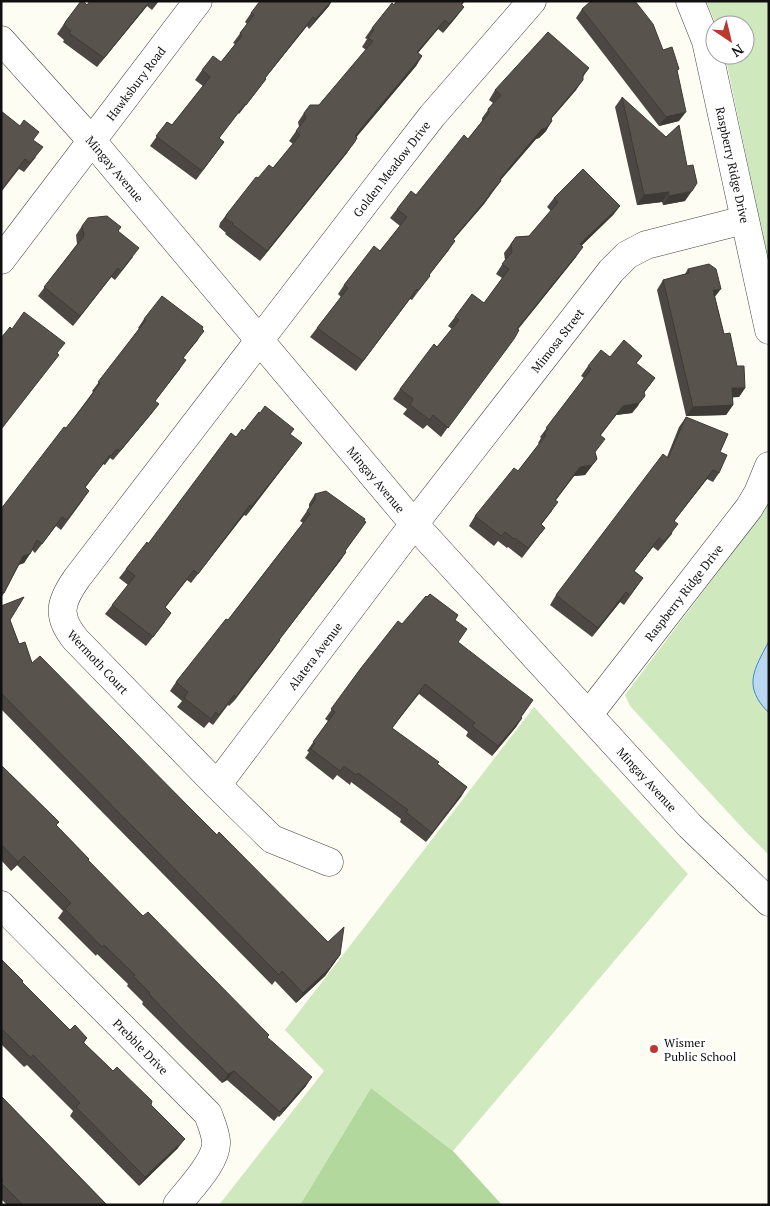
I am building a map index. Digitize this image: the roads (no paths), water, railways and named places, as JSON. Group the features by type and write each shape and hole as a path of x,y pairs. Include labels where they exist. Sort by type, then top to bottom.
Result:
{"street":[{"name":"Hawksbury Road","path":"1,260 198,1"},
{"name":"Golden Meadow Drive","path":"259,341 432,116 532,1"},
{"name":"Raspberry Ridge Drive","path":"690,1 706,41 769,330"},
{"name":"Mingay Avenue","path":"1,40 92,141 414,524 690,826 769,902"},
{"name":"Mimosa Street","path":"414,524 611,270 627,255 646,245 744,220"},
{"name":"Wermoth Court","path":"259,341 67,592 62,607 62,618 67,630 76,640 272,839 330,862"},
{"name":"Raspberry Ridge Drive","path":"589,714 749,508 758,493 769,466"},
{"name":"Alatera Avenue","path":"217,785 414,524"},
{"name":"Prebble Drive","path":"1,904 208,1114 214,1128 215,1151 210,1162 177,1205"}],"water":[{"path":"769,641 769,713 756,694 753,678 755,669"}],"place":[{"name":"Wismer Public School","path":"654,1049"}]}
